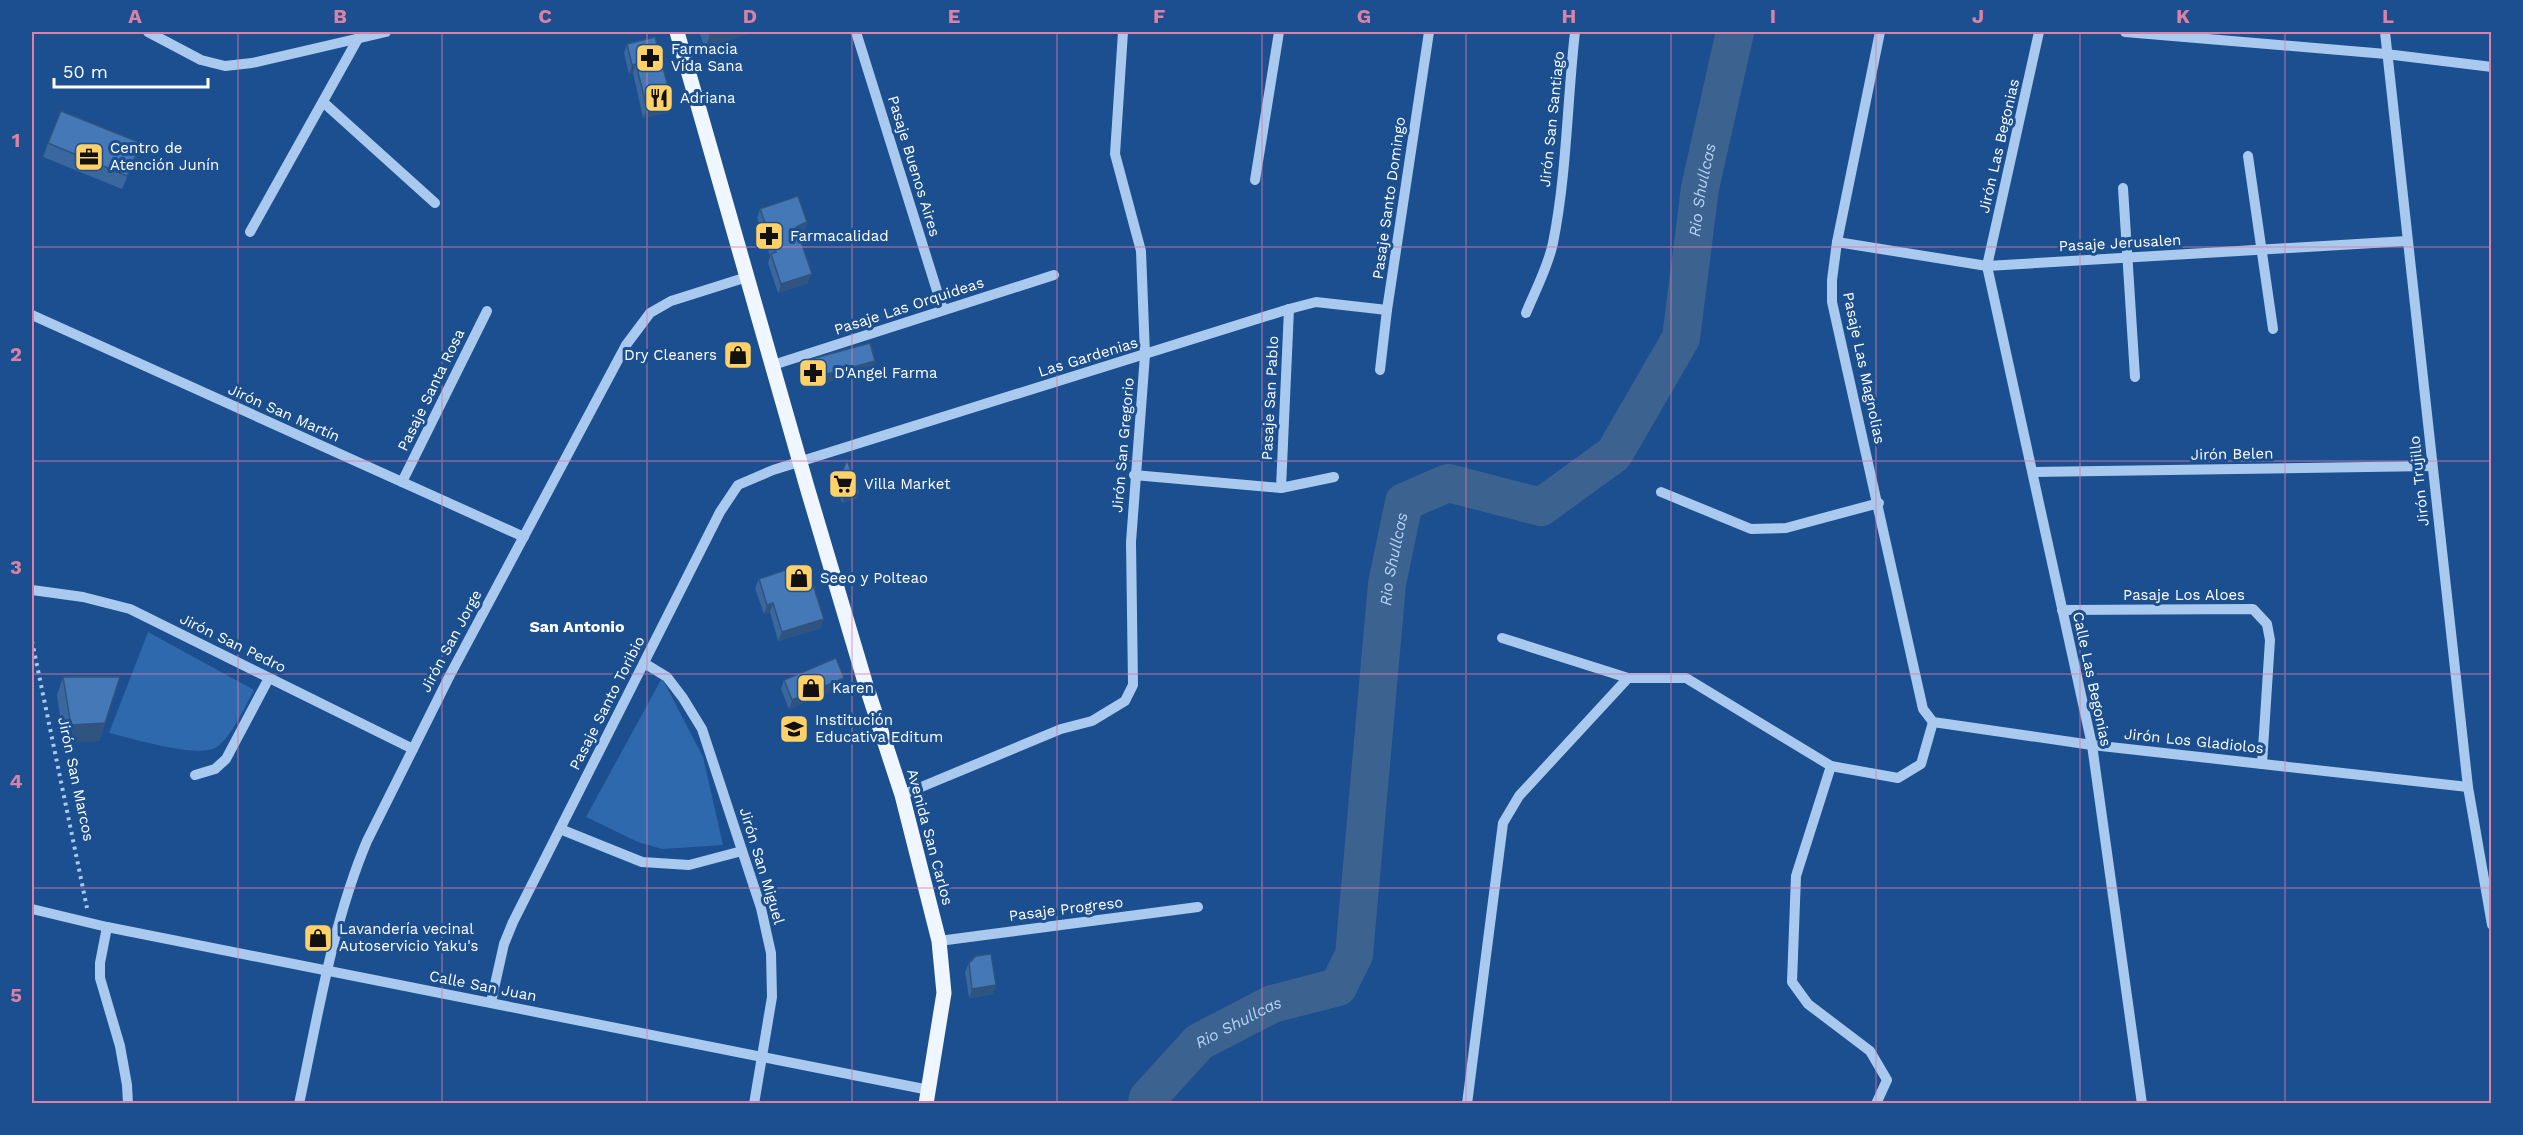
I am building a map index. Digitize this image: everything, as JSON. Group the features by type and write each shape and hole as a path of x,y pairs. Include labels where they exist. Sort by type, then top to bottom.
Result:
{"main road":[{"name":"Avenida San Carlos","path":"677,32 800,462 865,682 902,795 939,941 944,993 928,1097"}],"street":[{"path":"148,32 201,60 225,66 252,63 360,35 386,32"},
{"name":"Pasaje Buenos Aires","path":"856,32 943,310"},
{"name":"Jirón San Gregorio","path":"902,795 1060,729 1092,721 1125,701 1133,685 1131,542 1134,475 1145,355 1141,251 1115,154 1123,32"},
{"path":"1254,180 1279,32"},
{"name":"Pasaje Santo Domingo","path":"1380,370 1428,32"},
{"name":"Jirón San Santiago","path":"1526,313 1552,246 1567,144 1575,32"},
{"name":"Pasaje Las Magnolias","path":"1880,32 1837,242 1832,280 1832,302 1879,503 1923,710 1933,722"},
{"name":"Jirón Las Begonias","path":"1987,266 2039,32"},
{"path":"2125,32 2386,54 2492,67"},
{"name":"Jirón Trujillo","path":"2385,32 2468,787 2492,925"},
{"path":"250,232 360,35"},
{"path":"323,102 435,202"},
{"path":"2248,156 2273,329"},
{"path":"2123,188 2135,377"},
{"name":"Pasaje Jerusalen","path":"1837,242 1987,266 2407,242"},
{"name":"Calle Las Begonias","path":"1987,266 2092,745 2142,1104"},
{"name":"Pasaje Las Orquideas","path":"772,365 1054,275"},
{"name":"Jirón San Jorge","path":"299,1104 328,970 357,864 390,792 450,675 626,345 638,326 651,313 671,301 747,277"},
{"name":"Las Gardenias","path":"800,462 1316,302 1387,310"},
{"name":"Pasaje San Pablo","path":"1281,488 1289,309"},
{"name":"Pasaje Santa Rosa","path":"402,482 487,311"},
{"name":"Jirón San Martín","path":"32,315 524,537"},
{"name":"Pasaje Santo Toribio","path":"491,1002 504,944 513,922 720,512 738,485 755,476 800,462"},
{"name":"Jirón Belen","path":"2033,472 2432,466"},
{"path":"1134,475 1281,488 1334,477"},
{"path":"1661,492 1751,529 1786,528 1879,503"},
{"name":"Jirón San Pedro","path":"32,590 82,597 130,609 413,749"},
{"name":"Pasaje Los Aloes","path":"2062,610 2253,609 2267,624 2270,639 2262,764"},
{"path":"1502,638 1628,678 1686,678 1831,766 1898,778 1921,764 1933,722"},
{"name":"Jirón San Miguel","path":"644,663 667,677 696,718 708,744 761,908 771,953 772,997 754,1104"},
{"path":"195,775 215,769 226,759 269,678"},
{"path":"1467,1104 1503,823 1519,796 1628,678"},
{"name":"Jirón Los Gladiolos","path":"1933,722 2092,745 2468,787"},
{"path":"1831,766 1796,876 1792,982 1808,1004 1870,1051 1887,1080 1876,1104"},
{"path":"560,829 642,862 689,864 742,851"},
{"name":"Pasaje Progreso","path":"939,941 1198,907"},
{"name":"Calle San Juan","path":"32,909 107,927 763,1057 928,1097"},
{"path":"107,927 100,963 100,978 120,1046 128,1104"}],"path":[{"name":"Jirón San Marcos","path":"32,641 90,923"}],"shaded area":[{"path":"148,632 254,690 232,730 215,748 193,751 147,743 109,733"},
{"path":"662,678 703,757 723,845 662,849 638,842 586,817"}],"building":[{"path":"655,37 672,102 647,109 636,64 632,65 627,44"},
{"path":"61,111 141,143 127,176 48,143"},
{"path":"798,196 807,222 796,227 812,274 781,284 771,254 776,252 760,209"},
{"path":"870,343 875,361 809,379 806,366 811,359"},
{"path":"847,460 859,493 844,498 838,482"},
{"path":"806,563 824,619 782,632 773,603 767,605 759,579"},
{"path":"836,658 844,678 792,700 784,680"},
{"path":"63,677 120,677 105,723 71,725"},
{"path":"991,954 996,985 972,989 969,963 976,956"}],"waterway":[{"name":"Rio Shullcas","path":"1147,1104 1148,1098 1199,1042 1272,1004 1338,987 1354,955 1387,584 1404,502 1448,483 1541,507 1614,454 1681,338 1700,188 1735,32"}],"place":[{"name":"Farmacia Vida Sana","path":"650,58"},
{"name":"Adriana","path":"659,98"},
{"name":"Centro de Atención Junín","path":"89,157"},
{"name":"Farmacalidad","path":"769,236"},
{"name":"Dry Cleaners","path":"738,355"},
{"name":"D'Angel Farma","path":"813,373"},
{"name":"Villa Market","path":"843,484"},
{"name":"Seeo y Polteao","path":"799,578"},
{"name":"Karen","path":"811,688"},
{"name":"Institución Educativa Editum","path":"794,729"},
{"name":"Lavandería vecinal Autoservicio Yaku's","path":"318,938"}],"district":[{"name":"San Antonio","path":"577,626"}]}
